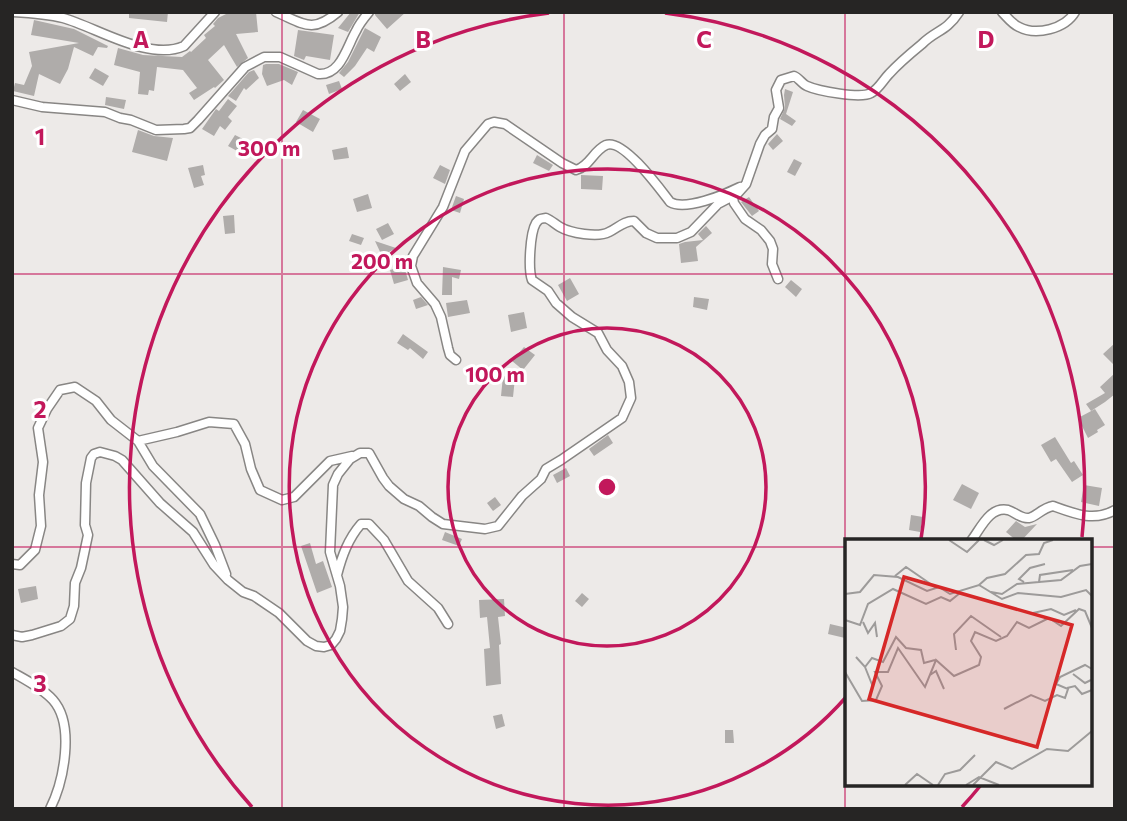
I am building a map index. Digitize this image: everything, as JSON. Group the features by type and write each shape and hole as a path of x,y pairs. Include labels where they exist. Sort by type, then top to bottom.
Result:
{"street":[{"path":"13,12 61,17 123,42 165,49 184,46 215,12"},
{"path":"276,12 310,26 323,23 338,12"},
{"path":"12,100 42,107 105,112 156,130 190,128 245,68 264,57 280,57 318,74 330,71 345,56 356,31 369,12"},
{"path":"138,441 209,422 234,424 245,444 260,490 282,500 294,497 330,461 365,452 369,453 389,486 438,521 479,529 498,526 550,465 622,418 631,398 626,373 620,362 607,350 598,333 572,317 556,303 548,291 532,280 530,270 533,234 537,222 546,218 562,228 583,234 599,235 627,221 634,221 646,233 657,238 677,238 691,232 718,204 733,198 746,184 760,144 772,129 779,108 776,90 781,80 794,76 806,86 828,92 867,95 877,89 891,72 928,38 948,26 958,12"},
{"path":"1002,12 1022,29 1039,30 1063,25 1075,12"},
{"path":"456,360 450,355 442,317 417,283 411,266 413,256 443,207 465,151 488,124 505,124 576,170 584,167 603,146 614,144 641,165 670,202 677,205 695,203 746,184"},
{"path":"733,198 744,219 761,230 770,241 772,264 778,279"},
{"path":"12,564 20,565 34,550 41,526 39,495 43,462 38,428 60,390 75,387 96,401 111,420 138,441 153,466 200,514 228,580"},
{"path":"12,635 33,635 61,626 70,619 74,606 75,583 88,534 85,525 88,469 91,458 100,452 122,460 160,503 193,533 214,565 228,580 279,613 307,641 316,646 331,645 340,631 342,607 330,552 333,485 341,469 355,456"},
{"path":"972,539 985,520 999,511 1009,510 1031,518 1049,506 1089,517 1102,516 1115,510"},
{"path":"337,575 342,555 352,535 360,524 369,524 384,540 408,581 438,608 448,624"},
{"path":"12,672 46,694 61,713 65,754 50,809"}],"building":[{"path":"129,12 168,12 167,22 129,18"},
{"path":"230,12 256,12 258,32 236,34 248,58 237,67 224,45 208,60 224,80 194,100 189,93 197,88 183,70 157,67 154,91 149,90 148,95 138,94 140,72 114,65 118,48 143,55 182,57 206,38 204,35 215,26 213,24 218,18"},
{"path":"351,12 360,12 348,32 338,28"},
{"path":"375,12 406,12 387,29"},
{"path":"34,20 74,29 108,46 98,47 93,56 74,47 68,69 60,84 39,74 34,96 13,91 15,83 24,85 32,66 29,52 79,43 31,35"},
{"path":"365,28 381,37 374,52 367,48 344,77 339,73 348,62"},
{"path":"298,30 334,35 330,60 306,56 304,60 294,56"},
{"path":"279,64 298,72 292,85 284,80 267,86 262,74 263,65"},
{"path":"95,68 109,76 103,86 89,78"},
{"path":"254,70 259,78 246,90 244,88 236,101 228,96 249,72"},
{"path":"405,74 411,82 400,91 394,84"},
{"path":"339,81 342,89 329,94 326,85"},
{"path":"785,89 793,92 786,114 796,121 792,126 780,119 785,108"},
{"path":"106,97 126,100 124,109 105,105"},
{"path":"228,99 237,106 228,117 232,121 225,130 220,126 214,136 202,129 216,109 219,111"},
{"path":"303,110 320,119 313,132 296,122"},
{"path":"138,130 154,136 173,138 167,161 132,152"},
{"path":"777,134 783,141 773,150 768,144"},
{"path":"235,135 245,140 239,152 228,146"},
{"path":"347,147 349,158 334,160 332,150"},
{"path":"537,155 553,165 549,171 533,163"},
{"path":"794,159 802,163 795,176 787,172"},
{"path":"203,165 205,175 201,176 204,185 194,188 188,168"},
{"path":"440,165 450,170 445,184 433,178"},
{"path":"581,175 603,176 602,190 581,189"},
{"path":"368,194 372,208 357,212 353,199"},
{"path":"456,196 464,199 460,213 451,210"},
{"path":"749,197 759,211 752,216 741,202"},
{"path":"234,215 235,233 225,234 223,216"},
{"path":"388,223 394,234 382,240 376,229"},
{"path":"706,226 712,233 696,247 698,261 681,263 679,244 703,240 698,234"},
{"path":"352,234 364,238 361,245 349,241"},
{"path":"375,241 396,248 382,256"},
{"path":"404,266 408,280 394,284 390,270"},
{"path":"443,267 461,270 459,279 452,277 452,295 442,295"},
{"path":"570,278 579,294 567,301 558,285"},
{"path":"791,280 802,289 796,297 785,287"},
{"path":"421,297 428,305 416,309 413,300"},
{"path":"694,297 709,299 707,310 693,307"},
{"path":"467,300 470,313 448,317 446,303"},
{"path":"524,312 527,328 511,332 508,315"},
{"path":"403,334 428,352 423,359 410,348 408,350 397,343"},
{"path":"1115,343 1115,366 1103,354"},
{"path":"524,347 535,355 523,370 512,361"},
{"path":"1115,373 1115,394 1091,411 1086,404 1105,393 1100,387"},
{"path":"503,376 515,378 513,397 501,396"},
{"path":"1095,409 1105,425 1088,438 1078,418"},
{"path":"608,435 613,443 594,456 589,449"},
{"path":"1055,437 1071,463 1074,461 1083,475 1072,482 1056,459 1051,462 1041,445"},
{"path":"566,468 570,476 557,483 553,475"},
{"path":"962,484 979,493 971,509 953,500"},
{"path":"1084,485 1102,488 1099,506 1081,502"},
{"path":"495,497 501,505 493,511 487,503"},
{"path":"911,515 923,517 920,532 909,530"},
{"path":"1016,521 1025,527 1037,524 1023,539 1015,539 1006,532"},
{"path":"445,532 462,539 459,546 442,540"},
{"path":"310,543 316,564 323,561 332,587 317,593 301,546"},
{"path":"36,586 38,599 21,603 18,589"},
{"path":"582,593 589,599 582,607 575,601"},
{"path":"504,599 505,616 498,617 501,684 486,686 484,649 490,648 487,617 480,618 479,600"},
{"path":"830,624 845,628 845,638 828,634"},
{"path":"502,714 505,726 496,729 493,716"},
{"path":"725,730 733,730 734,743 725,743"}]}
